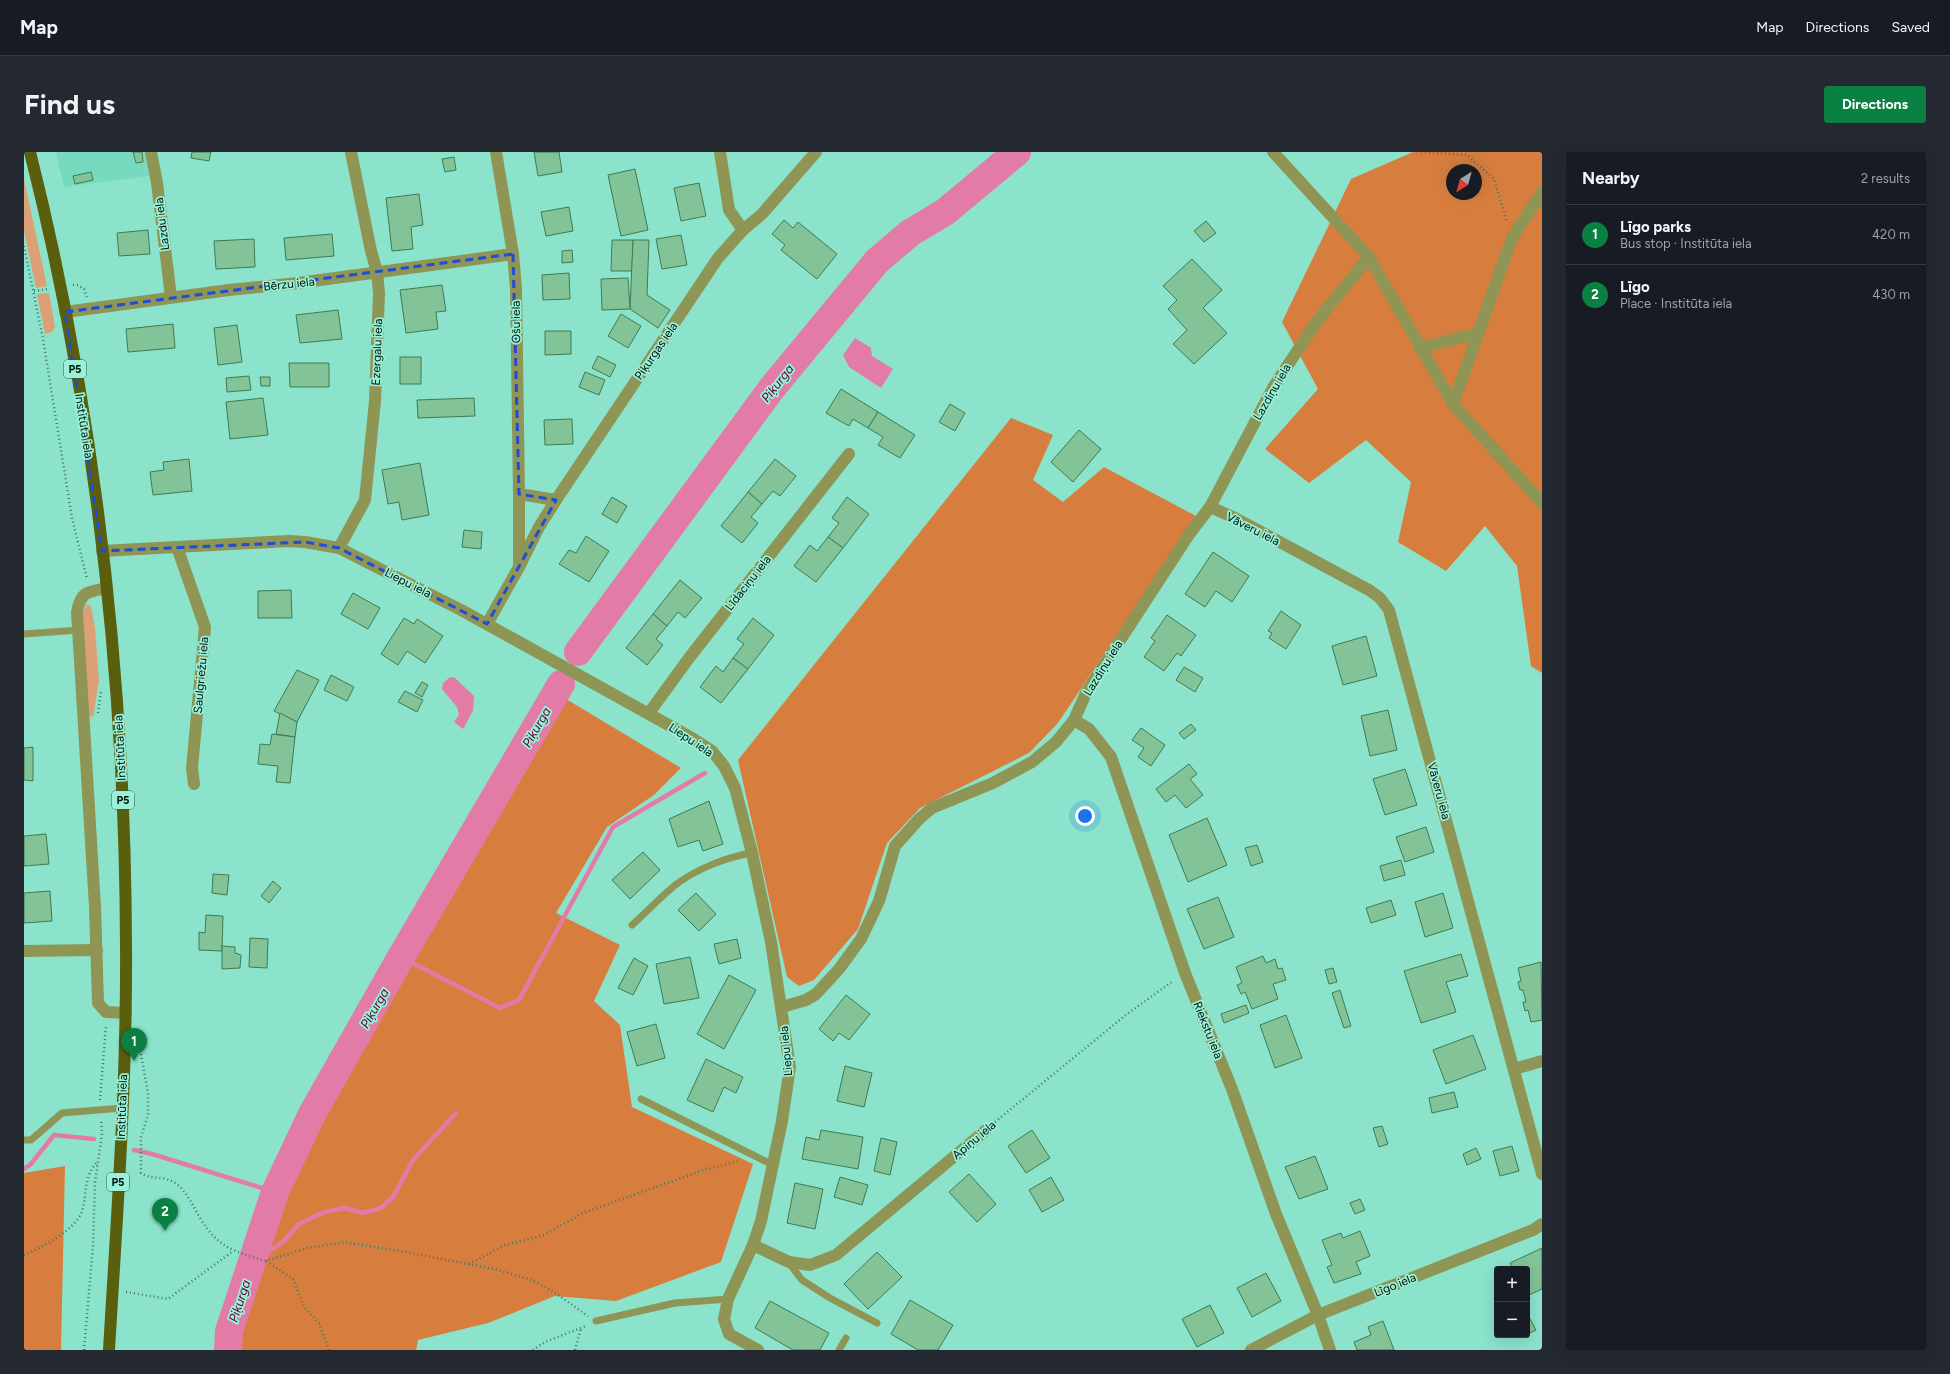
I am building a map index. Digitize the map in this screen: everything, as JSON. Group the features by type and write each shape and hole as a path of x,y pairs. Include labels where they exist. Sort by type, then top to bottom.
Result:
{"main road":[{"name":"Institūta iela","path":"30,152 65,312 82,408 107,588 116,684 124,828 126,1014 109,1350"}],"street":[{"name":"Lazdu iela","path":"151,152 157,183 171,297"},
{"name":"Ezergalu iela","path":"339,548 365,500 375,401 380,293 377,272 371,251 351,152"},
{"name":"Ošu iela","path":"488,624 519,567 516,289 496,152"},
{"path":"720,152 729,210 743,230"},
{"name":"Piķurgas iela","path":"519,567 539,527 556,500 718,258 743,230 762,214 816,152"},
{"path":"1273,152 1369,257 1419,348 1453,404 1542,503"},
{"path":"1453,404 1512,238 1542,192"},
{"name":"Bērzu iela","path":"65,312 171,297 298,284 512,254"},
{"name":"Lazdiņu iela","path":"782,1007 806,1000 816,994 844,963 861,939 878,901 895,846 919,819 932,808 993,783 1032,762 1056,742 1074,720 1091,685 1190,534 1210,507 1274,386 1317,321 1369,257"},
{"path":"1419,348 1478,333"},
{"name":"Līdaciņu iela","path":"649,713 689,658 849,454"},
{"path":"519,494 556,500"},
{"name":"Vāveru iela","path":"1210,507 1235,518 1368,590 1380,598 1389,610 1542,1174"},
{"name":"Liepu iela","path":"102,551 289,541 305,542 339,548 488,624 649,713 712,751 724,766 735,788 752,853 782,1007 790,1067 789,1085 761,1221 753,1245 728,1299 724,1319 729,1334 758,1350"},
{"name":"Saulgriežu iela","path":"177,547 206,627 192,768 194,784"},
{"path":"107,588 84,594 80,600 77,612 97,950 98,1003 106,1012 126,1014"},
{"name":"Riekstu iela","path":"1074,720 1089,729 1111,757 1185,973 1232,1089 1276,1214 1318,1315 1330,1350"},
{"path":"24,951 97,950"},
{"path":"1514,1069 1542,1061"},
{"name":"Apiņu iela","path":"753,1245 789,1262 810,1265 836,1255 986,1130"},
{"name":"Līgo iela","path":"1251,1350 1318,1315 1533,1230 1542,1224"}],"lane":[{"path":"24,634 79,630"},
{"path":"632,926 678,883 699,871 724,860 752,853"},
{"path":"641,1099 773,1165"},
{"path":"24,1140 31,1140 62,1113 122,1108"},
{"path":"789,1262 802,1280 830,1298 877,1323"},
{"path":"596,1321 675,1304 728,1299"},
{"path":"839,1350 846,1338"}],"path":[{"path":"1421,152 1467,155 1494,179 1512,238"},
{"name":"Apiņu iela","path":"986,1130 1127,1014 1185,973"},
{"path":"141,1054 148,1093 148,1115 141,1137 141,1173 147,1177 158,1176 170,1179 185,1192 203,1223 219,1242 233,1252 266,1261 293,1279 304,1307 319,1323 329,1350"},
{"path":"468,1264 504,1245 544,1235 583,1213 703,1170 755,1156"},
{"path":"24,1255 32,1252 74,1225 83,1209 90,1170 98,1160"},
{"path":"266,1261 307,1248 345,1242 468,1264 494,1269 529,1279 550,1290 596,1321"},
{"path":"112,1290 168,1299 233,1252"},
{"path":"533,1350 545,1342 596,1321"},
{"path":"575,1350 581,1328"}],"highlighted area":[{"path":"513,254 519,494 556,500 487,624 339,548 305,542 102,551 65,312"}],"shaded area":[{"path":"56,152 145,152 149,176 64,187"},
{"path":"1413,152 1542,152 1542,673 1531,666 1517,566 1485,526 1446,571 1398,542 1411,482 1366,440 1309,483 1265,449 1318,389 1282,322 1351,179"},
{"path":"24,179 47,286 36,288 24,231"},
{"path":"49,293 55,327 52,332 45,334 37,294"},
{"path":"855,338 871,348 872,356 893,369 881,388 849,367 843,355"},
{"path":"1011,418 1053,435 1033,480 1063,502 1104,467 1196,516 1058,723 1029,753 920,808 887,843 858,929 814,980 799,986 787,977 738,760"},
{"path":"87,604 91,606 95,628 99,681 93,717 88,716 83,613"},
{"path":"454,677 474,696 473,711 463,729 454,722 459,715 457,707 442,689 443,683 449,678"},
{"path":"546,687 681,768 654,795 607,827 556,913 620,945 594,1001 620,1025 632,1107 753,1164 721,1262 616,1301 555,1296 488,1323 418,1340 416,1350 217,1350 218,1331 283,1148"},
{"path":"65,1166 61,1350 24,1350 24,1173"}],"building":[{"path":"133,152 142,152 143,162 136,163"},
{"path":"192,152 211,152 209,161 191,158"},
{"path":"534,152 559,152 562,172 538,176"},
{"path":"454,157 456,170 445,172 442,159"},
{"path":"635,169 648,230 621,236 608,175"},
{"path":"91,172 93,180 75,184 73,176"},
{"path":"699,183 706,216 681,221 674,188"},
{"path":"419,194 423,225 411,227 413,249 392,251 386,198"},
{"path":"569,207 573,231 546,236 541,212"},
{"path":"784,220 793,228 798,222 837,254 817,279 781,250 785,245 772,234"},
{"path":"1206,221 1216,233 1204,242 1194,231"},
{"path":"148,230 150,254 119,256 117,233"},
{"path":"332,234 334,256 286,260 284,238"},
{"path":"681,235 687,265 662,269 656,239"},
{"path":"254,239 255,267 216,269 214,241"},
{"path":"612,240 633,240 632,271 611,271"},
{"path":"633,240 649,240 647,295 670,310 658,328 630,309"},
{"path":"572,250 573,262 562,263 562,251"},
{"path":"1192,259 1222,290 1203,308 1227,333 1194,364 1173,344 1187,330 1168,309 1177,300 1163,286"},
{"path":"569,273 570,299 543,300 542,275"},
{"path":"628,278 630,309 602,310 601,279"},
{"path":"442,285 446,311 436,312 438,329 406,333 400,290"},
{"path":"338,310 342,339 300,343 296,315"},
{"path":"621,314 641,326 628,348 608,336"},
{"path":"173,324 175,348 128,352 126,329"},
{"path":"237,325 242,362 218,365 214,328"},
{"path":"545,331 571,331 571,354 545,355"},
{"path":"598,356 616,365 610,377 592,368"},
{"path":"400,357 421,357 421,384 400,384"},
{"path":"289,363 329,363 329,387 290,387"},
{"path":"585,372 605,380 599,395 579,387"},
{"path":"249,376 251,390 227,392 226,378"},
{"path":"260,377 270,377 270,386 261,386"},
{"path":"841,389 878,412 868,428 853,419 849,426 826,413"},
{"path":"263,398 268,435 230,439 226,402"},
{"path":"474,398 475,416 418,418 417,400"},
{"path":"950,404 965,413 955,431 939,422"},
{"path":"878,412 915,435 900,458 878,445 883,437 868,428"},
{"path":"572,419 573,444 545,445 544,420"},
{"path":"1079,430 1101,449 1073,482 1051,462"},
{"path":"189,459 192,491 153,495 150,472 164,470 163,462"},
{"path":"775,459 796,476 780,496 773,491 762,504 748,492"},
{"path":"420,463 429,515 402,520 399,502 388,504 382,470"},
{"path":"748,492 762,504 751,517 758,523 742,543 721,526"},
{"path":"612,497 627,506 617,523 602,514"},
{"path":"847,497 869,514 843,548 828,537 839,523 832,518"},
{"path":"464,530 482,532 481,549 462,547"},
{"path":"586,536 609,551 589,582 559,564 569,550 576,553"},
{"path":"828,537 843,548 816,582 794,566 810,545 817,551"},
{"path":"1213,552 1249,576 1232,602 1216,591 1205,607 1185,594"},
{"path":"680,580 702,598 685,618 678,612 667,626 653,614"},
{"path":"291,590 292,618 258,618 258,591"},
{"path":"353,593 380,608 368,629 341,614"},
{"path":"1281,611 1301,625 1286,649 1269,638 1272,633 1268,631"},
{"path":"653,614 667,626 656,639 663,645 647,665 626,648"},
{"path":"1167,615 1196,635 1181,656 1177,653 1164,671 1144,657 1155,641 1151,638"},
{"path":"404,618 414,624 417,619 443,636 425,663 407,651 398,665 381,654"},
{"path":"753,618 774,635 748,669 733,658 744,644 737,639"},
{"path":"1366,636 1377,676 1343,685 1332,646"},
{"path":"733,658 748,669 721,703 700,687 716,666 723,672"},
{"path":"1184,667 1203,678 1195,692 1176,680"},
{"path":"297,670 319,680 297,722 274,711"},
{"path":"331,675 354,687 347,701 324,690"},
{"path":"422,682 428,685 422,697 415,693"},
{"path":"405,691 423,700 417,712 398,702"},
{"path":"1388,710 1397,750 1370,756 1361,716"},
{"path":"280,713 297,722 295,737 276,734"},
{"path":"1191,724 1196,730 1184,739 1179,733"},
{"path":"1141,728 1165,745 1151,766 1138,757 1144,748 1132,740"},
{"path":"272,734 295,737 290,783 276,782 278,766 258,764 260,744 270,745"},
{"path":"33,747 33,781 24,780 24,748"},
{"path":"1189,764 1197,774 1190,779 1203,795 1186,808 1175,795 1166,802 1156,789"},
{"path":"1405,769 1417,805 1385,815 1373,779"},
{"path":"709,801 723,844 703,851 699,840 678,847 669,819"},
{"path":"1207,818 1227,865 1188,882 1169,835"},
{"path":"1426,827 1434,852 1405,862 1396,837"},
{"path":"46,834 49,864 24,866 24,836"},
{"path":"1257,845 1263,862 1251,866 1245,848"},
{"path":"643,852 660,870 630,899 612,880"},
{"path":"1401,860 1405,875 1384,881 1380,866"},
{"path":"213,874 229,875 227,895 212,893"},
{"path":"273,881 281,888 269,903 261,896"},
{"path":"50,891 52,921 24,923 24,893"},
{"path":"696,893 716,914 699,931 678,910"},
{"path":"1443,893 1453,928 1425,937 1415,902"},
{"path":"1218,897 1234,937 1204,949 1187,909"},
{"path":"1391,900 1396,915 1371,923 1366,908"},
{"path":"206,915 223,916 222,951 199,950 199,932 205,933"},
{"path":"250,938 268,939 267,968 249,967"},
{"path":"737,939 741,958 719,964 714,944"},
{"path":"222,946 235,947 235,953 241,955 240,968 222,969"},
{"path":"1461,954 1468,976 1446,982 1456,1012 1421,1023 1404,971"},
{"path":"1263,956 1266,963 1275,959 1278,969 1282,968 1286,980 1273,984 1278,999 1252,1009 1245,992 1241,994 1237,985 1242,983 1236,967"},
{"path":"690,957 699,998 664,1004 656,964"},
{"path":"634,958 648,966 633,995 618,988"},
{"path":"1541,962 1542,1020 1531,1022 1528,1010 1525,1011 1523,1002 1526,1002 1523,990 1520,990 1518,982 1521,981 1518,968"},
{"path":"1333,968 1337,982 1329,984 1325,970"},
{"path":"729,975 756,990 724,1049 697,1034"},
{"path":"1340,990 1351,1026 1344,1028 1332,993"},
{"path":"846,995 870,1014 849,1040 839,1033 833,1041 819,1029"},
{"path":"1246,1005 1249,1013 1224,1023 1221,1014"},
{"path":"1286,1015 1302,1058 1275,1068 1260,1025"},
{"path":"656,1024 665,1058 637,1066 627,1032"},
{"path":"1473,1035 1486,1069 1446,1084 1433,1050"},
{"path":"706,1059 743,1077 736,1093 724,1087 713,1112 687,1100"},
{"path":"845,1066 872,1073 864,1107 837,1101"},
{"path":"1454,1092 1458,1107 1432,1113 1429,1098"},
{"path":"1382,1126 1388,1144 1379,1147 1373,1128"},
{"path":"821,1130 863,1137 858,1169 802,1159 806,1137 819,1140"},
{"path":"1032,1130 1050,1158 1026,1173 1008,1146"},
{"path":"881,1138 897,1142 890,1175 874,1171"},
{"path":"1512,1146 1519,1171 1500,1176 1493,1151"},
{"path":"1476,1148 1481,1159 1467,1165 1463,1154"},
{"path":"1315,1156 1328,1189 1299,1199 1285,1167"},
{"path":"969,1174 996,1204 977,1222 949,1192"},
{"path":"840,1177 868,1185 862,1205 834,1197"},
{"path":"1051,1177 1064,1200 1042,1212 1029,1190"},
{"path":"795,1183 823,1189 815,1229 787,1223"},
{"path":"1360,1199 1365,1210 1355,1214 1350,1203"},
{"path":"1360,1231 1370,1256 1356,1262 1361,1274 1334,1283 1327,1267 1332,1265 1322,1240 1341,1233 1343,1238"},
{"path":"1542,1248 1542,1289 1530,1295 1530,1266 1512,1266 1510,1263"},
{"path":"877,1252 902,1277 868,1309 844,1284"},
{"path":"1266,1273 1281,1301 1252,1317 1237,1288"},
{"path":"910,1300 953,1325 938,1350 918,1350 891,1334"},
{"path":"770,1301 829,1333 820,1350 793,1350 755,1328"},
{"path":"1210,1305 1224,1333 1197,1347 1182,1319"},
{"path":"1530,1319 1536,1330 1530,1333"},
{"path":"1383,1321 1394,1350 1357,1350 1354,1342 1371,1335 1368,1327"}],"waterway":[{"name":"Piķurga","path":"578,652 772,388 877,261 910,233 945,212 1017,152"},
{"name":"Piķurga","path":"228,1350 229,1331 275,1192 312,1114 401,957 561,684"},
{"path":"401,957 500,1008 519,1000 613,827 705,773"},
{"path":"255,1254 267,1253 285,1240 299,1224 324,1212 345,1208 363,1213 381,1208 393,1197 413,1160 456,1113"},
{"path":"24,1169 30,1165 54,1135 94,1139"},
{"path":"134,1150 152,1154 275,1192"}],"place":[{"name":"Līgo parks","path":"134,1061"},
{"name":"Līgo","path":"165,1231"}]}
